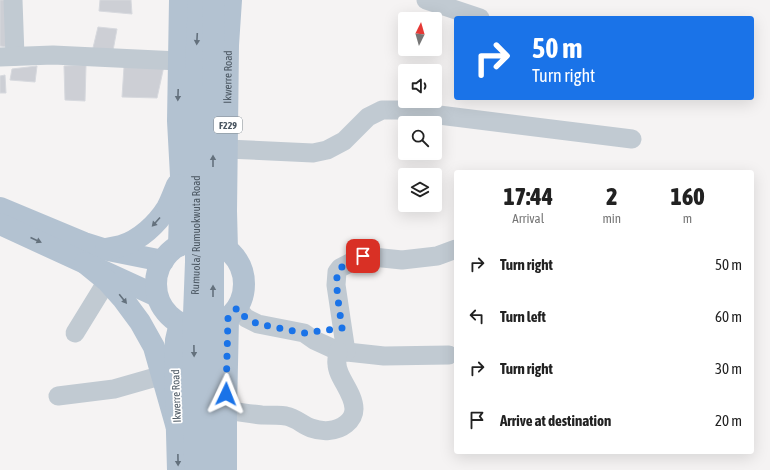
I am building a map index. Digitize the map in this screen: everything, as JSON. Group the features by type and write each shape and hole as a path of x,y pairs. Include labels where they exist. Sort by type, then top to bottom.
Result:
{"main road":[{"path":"179,246 180,176 178,122 180,0"},
{"name":"Rumuola/ Rumuokwuta Road","path":"196,470 194,458 194,341 196,262 196,69 199,0"},
{"name":"Rumuola/ Rumuokwuta Road","path":"213,470 214,0"},
{"name":"Ikwerre Road","path":"227,250 228,45 231,0"},
{"path":"103,249 122,246 149,229 167,207 180,176"},
{"path":"0,208 62,234 103,249 163,261"},
{"path":"0,224 157,296"},
{"path":"226,470 226,410 233,313 242,295 244,282 242,272 234,256 219,245 211,242 193,241 179,246 168,254 159,269 156,278 156,287 157,296 161,304 172,318 180,323 198,328 216,325 233,313"},
{"path":"85,263 107,281 140,322 154,347 178,428"},
{"name":"Ikwerre Road","path":"178,470 175,359 176,340 180,323"}],"street":[{"path":"13,0 8,57 53,55 179,61"},
{"path":"426,0 474,16"},
{"path":"227,149 313,153 327,150 344,141 368,117 382,110 399,110 632,139"},
{"path":"226,410 262,415 287,416 311,428 321,430 331,431 343,426 350,421 354,410 351,397 336,364 342,352 342,328 336,285 337,272 340,268 363,256 402,260 437,256 454,250"},
{"path":"74,333 107,281"},
{"path":"233,313 258,324 304,333 342,328"},
{"path":"304,333 314,340 342,352 384,356 449,355"},
{"path":"58,396 114,390 163,375"}],"building":[{"path":"0,0 7,0 8,47 0,46"},
{"path":"100,0 131,0 132,14 99,11"},
{"path":"98,27 117,29 112,56 92,52"},
{"path":"86,65 85,101 65,100 64,66"},
{"path":"37,66 35,82 10,80 12,69"},
{"path":"164,66 157,98 122,97 124,67"},
{"path":"5,75 6,93 0,93 0,76"}],"route":[{"path":"226,394 228,318 237,308 246,318 258,324 304,333 342,328 336,285 337,272 340,268 363,256"}]}
